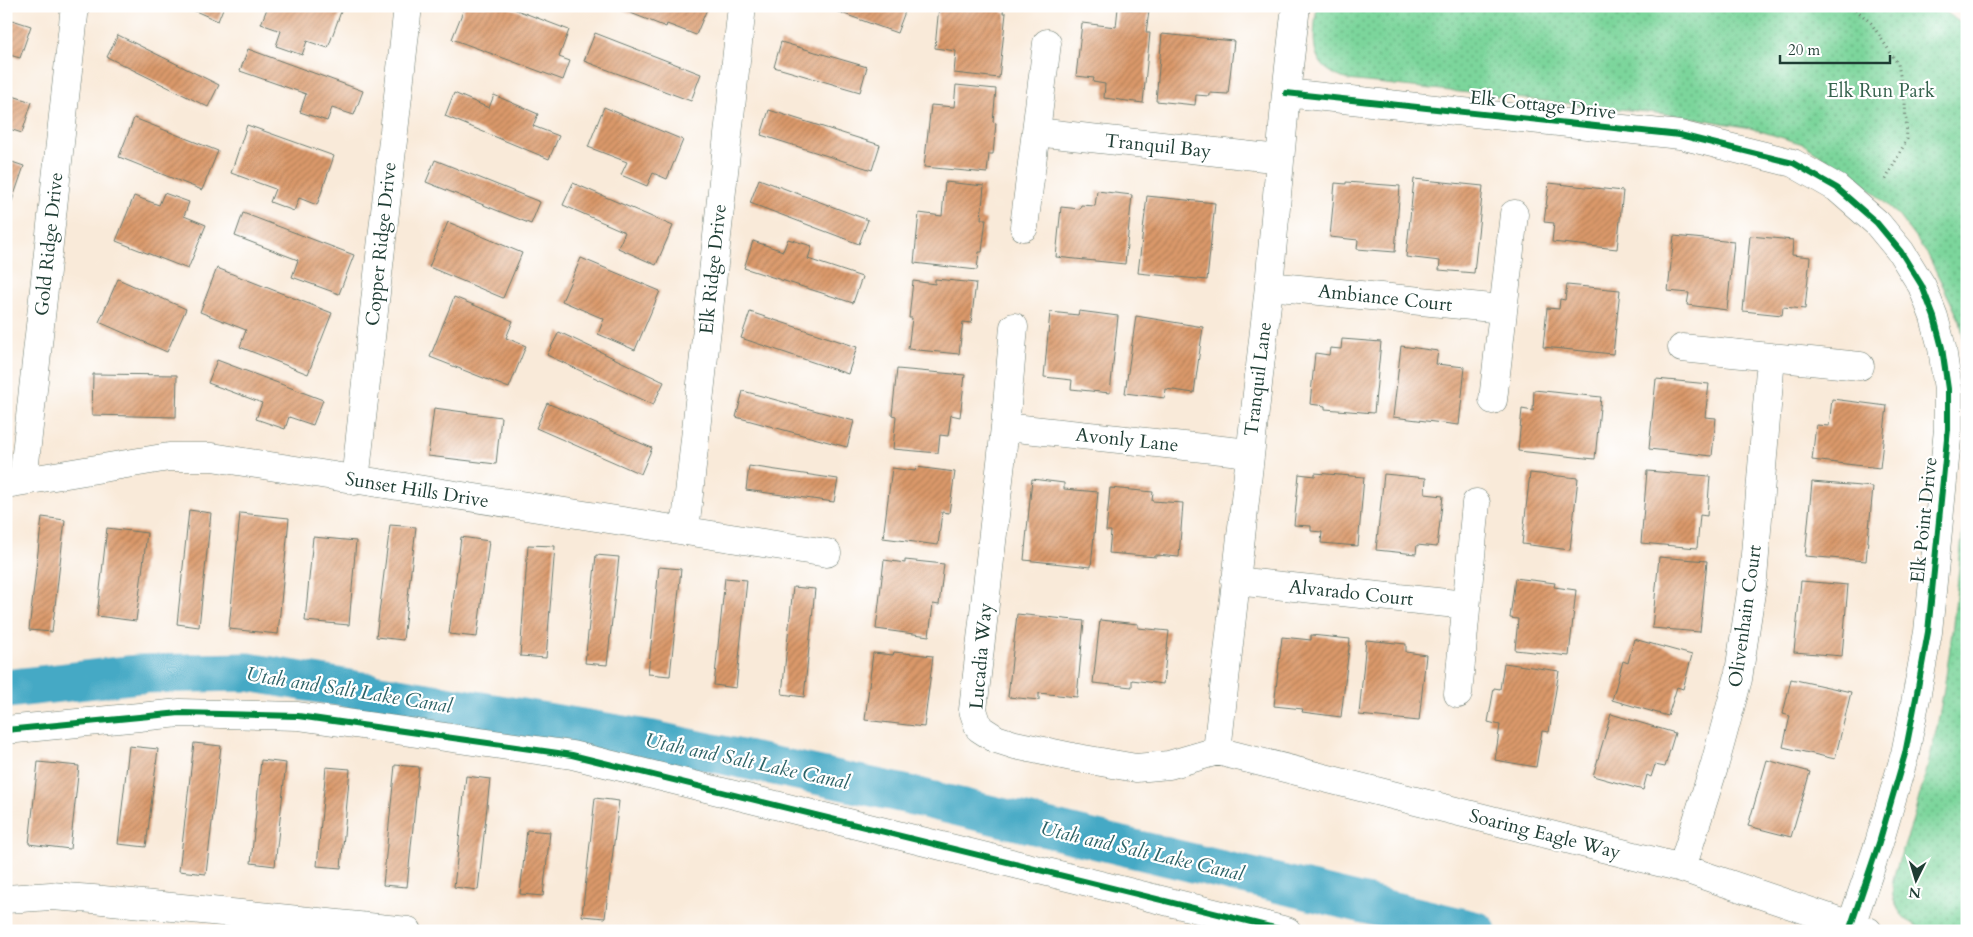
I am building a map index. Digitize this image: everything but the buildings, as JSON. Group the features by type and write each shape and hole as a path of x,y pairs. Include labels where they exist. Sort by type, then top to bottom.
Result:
{"street":[{"name":"Gold Ridge Drive","path":"15,483 75,6"},
{"name":"Copper Ridge Drive","path":"355,481 408,6"},
{"name":"Elk Ridge Drive","path":"685,531 742,6"},
{"name":"Tranquil Lane","path":"1218,751 1235,581 1269,286 1286,93 1296,6"},
{"path":"1024,227 1047,43"},
{"name":"Elk Cottage Drive","path":"1286,93 1680,135 1793,164"},
{"name":"Tranquil Bay","path":"1036,132 1280,159"},
{"name":"Elk Point Drive","path":"1793,164 1837,188 1877,222 1901,252 1922,286 1934,317 1942,348 1948,389 1948,430 1928,632 1918,693 1905,754 1856,928"},
{"path":"1493,400 1514,214"},
{"name":"Ambiance Court","path":"1269,286 1502,309"},
{"name":"Lucadia Way","path":"1014,327 973,710 979,728 996,739 1015,746 1136,768 1170,764 1218,751"},
{"path":"1682,348 1860,366"},
{"name":"Olivenhain Court","path":"1682,868 1714,767 1738,679 1753,579 1771,357"},
{"name":"Avonly Lane","path":"1004,427 1250,453"},
{"name":"Sunset Hills Drive","path":"15,483 169,457 212,457 355,481 827,553"},
{"path":"1458,694 1476,503"},
{"name":"Alvarado Court","path":"1235,581 1466,605"},
{"path":"6,730 180,713 298,716 572,755 1287,931"},
{"name":"Soaring Eagle Way","path":"1218,751 1682,868 1856,928"},
{"path":"6,899 51,896 93,899 408,931"}],"path":[{"path":"1852,6 1871,23 1898,64 1905,103 1907,139 1884,182"}],"green space":[{"name":"Elk Run Park","path":"1317,6 1938,6 1967,28 1967,357 1960,321 1928,255 1897,214 1860,180 1803,144 1750,128 1684,116 1348,80 1335,75 1325,68 1319,60 1314,41"},
{"path":"1967,485 1967,931 1945,931 1914,925 1906,919 1899,911 1894,900 1893,885 1924,780 1941,707 1952,633"}],"waterway":[{"name":"Utah and Salt Lake Canal","path":"6,689 138,674 248,672 653,740 909,795 1477,931"}],"cycle path":[{"path":"1286,93 1680,135 1793,163 1837,188 1877,223 1901,252 1922,286 1934,317 1942,348 1948,389 1948,429 1928,632 1905,754 1879,843 1849,931"},
{"path":"6,730 180,713 298,716 572,755 1287,931"}]}
